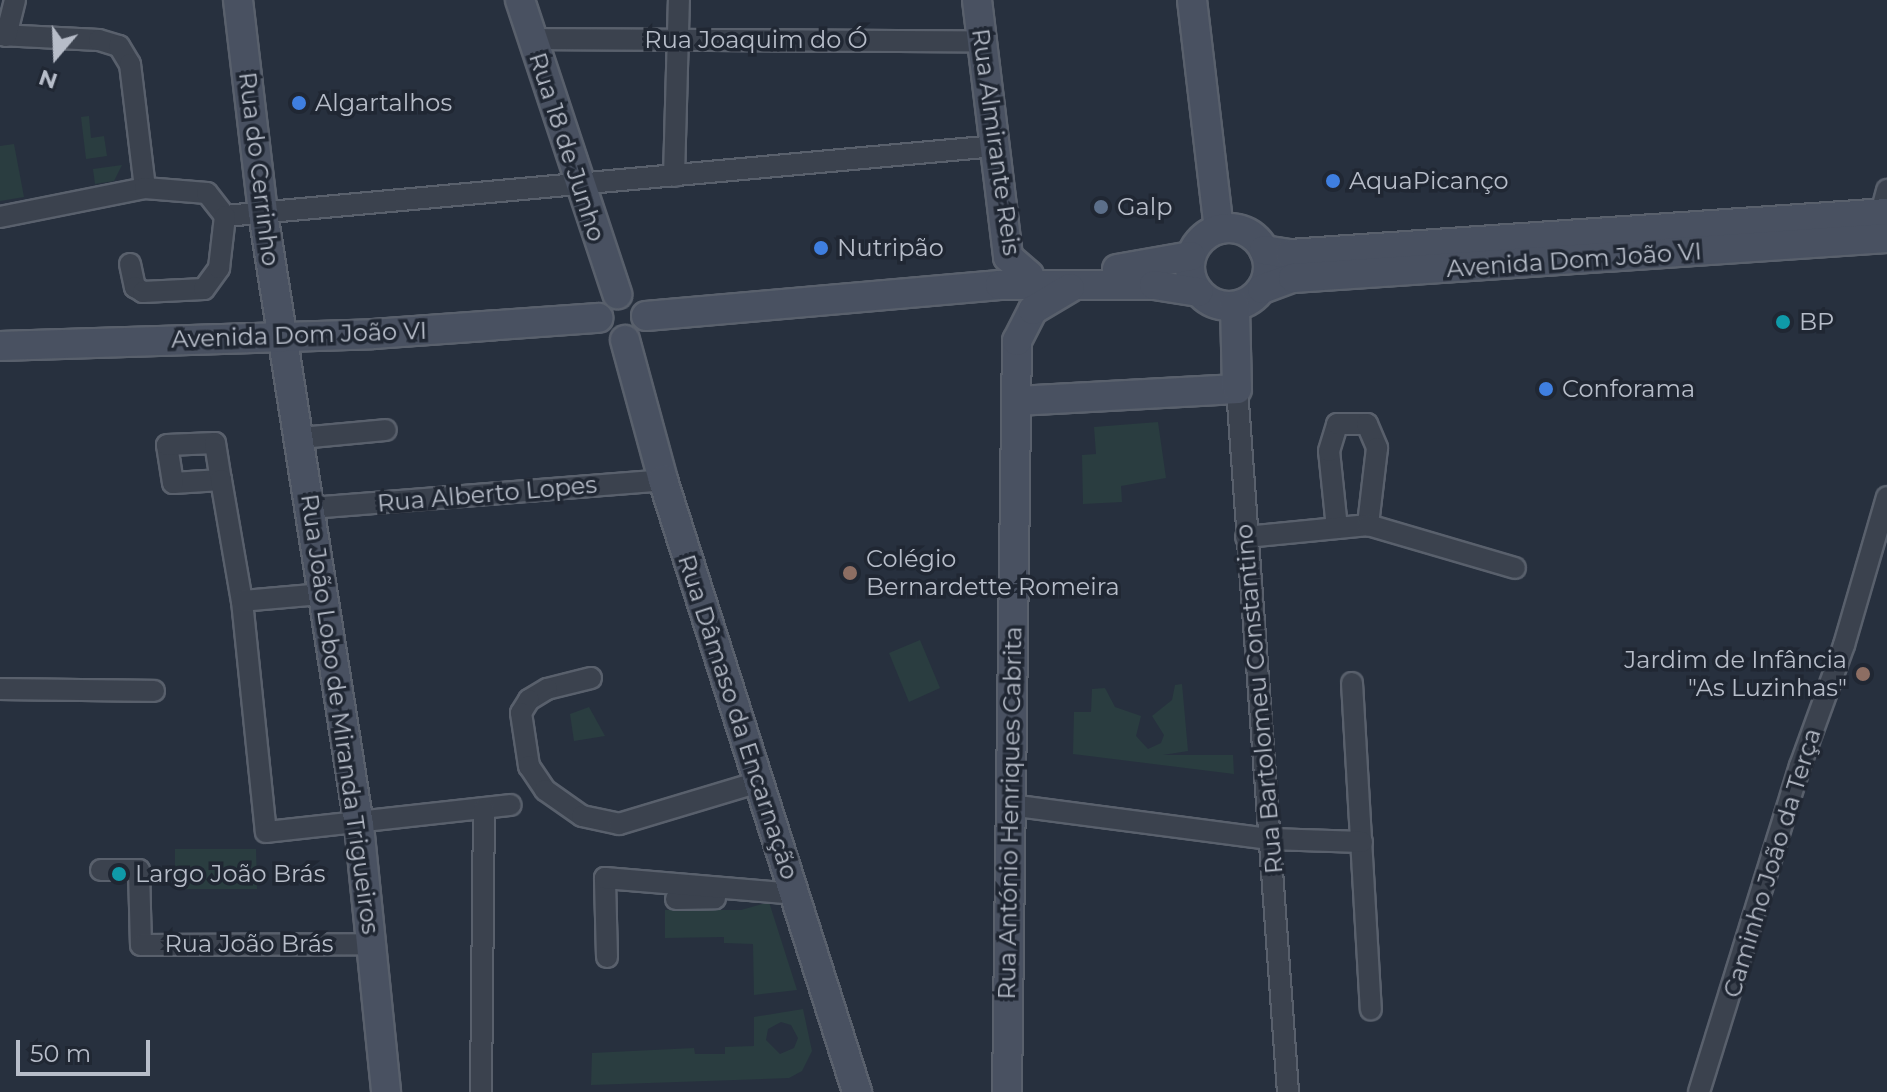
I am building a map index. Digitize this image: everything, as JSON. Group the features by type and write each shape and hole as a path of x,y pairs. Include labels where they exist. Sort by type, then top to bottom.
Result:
{"main road":[{"name":"Rua do Cerrinho","path":"238,0 263,213 283,338"},
{"name":"Rua 18 de Junho","path":"520,0 578,185 617,294"},
{"name":"Rua Almirante Reis","path":"977,0 1008,257 1029,275"},
{"path":"1192,0 1219,229"},
{"name":"Avenida Dom João VI","path":"1264,250 1290,254 1885,214"},
{"name":"Avenida Dom João VI","path":"1262,289 1293,278 1885,214"},
{"path":"646,316 1000,285 1070,288 1154,285 1198,292 1221,306 1235,306 1262,289 1269,267 1264,250 1244,231 1219,229 1197,244 1191,256 1192,281 1198,292"},
{"path":"1000,285 1029,275 1134,268 1191,256"},
{"name":"Rua António Henriques Cabrita","path":"1007,1092 1017,341 1033,310 1070,288"},
{"path":"617,294 636,298 646,316 638,335 625,340 604,332 598,318 603,302 617,294"},
{"name":"Rua Bartolomeu Constantino","path":"1235,306 1237,389"},
{"name":"Avenida Dom João VI","path":"0,346 283,338 598,318"},
{"name":"Rua João Lobo de Miranda Trigueiros","path":"283,338 359,825 374,944 386,1092"},
{"name":"Rua Dâmaso da Encarnação","path":"625,340 663,480 857,1092"},
{"path":"1017,401 1237,389"}],"street":[{"path":"15,0 3,35 99,40 119,46 130,64 145,188"},
{"path":"674,176 679,0"},
{"name":"Rua Joaquim do Ó","path":"531,39 981,41"},
{"path":"225,216 996,146"},
{"path":"0,217 145,188 207,193 225,216 219,268 204,289 143,292 131,278 130,264"},
{"name":"Rua Bartolomeu Constantino","path":"1237,389 1288,1092"},
{"path":"1337,528 1329,451 1337,424 1367,424 1377,448 1368,525"},
{"path":"300,438 386,430"},
{"path":"221,480 242,601 266,832 359,825 511,805"},
{"name":"Rua Alberto Lopes","path":"311,508 663,480"},
{"name":"Caminho João da Terça","path":"1699,1092 1800,766 1847,638 1887,497"},
{"path":"1246,537 1368,525 1515,568"},
{"path":"242,601 322,594"},
{"path":"591,678 547,689 529,700 521,713 529,766 545,790 582,816 619,824 759,782"},
{"path":"1352,683 1371,1009"},
{"path":"0,689 154,691"},
{"path":"1010,805 1270,839 1362,842"},
{"path":"481,1092 484,809"},
{"name":"Rua João Brás","path":"101,870 139,870 141,945 374,944"},
{"path":"607,957 605,878 660,879 742,892 794,894"},
{"path":"676,899 742,892"}],"shaded area":[{"path":"89,116 91,138 104,136 107,156 86,159 81,117"},
{"path":"14,144 24,197 0,201 0,146"},
{"path":"122,165 114,181 95,184 93,169"},
{"path":"1158,422 1166,478 1121,486 1122,502 1083,504 1082,455 1096,454 1094,427"},
{"path":"920,640 940,688 909,702 889,653"},
{"path":"1182,684 1188,751 1163,755 1233,755 1234,774 1073,754 1074,712 1091,712 1092,689 1105,688 1115,707 1141,716 1136,736 1148,749 1161,743 1164,735 1152,716 1172,700 1175,685"},
{"path":"589,707 605,736 574,741 570,714"},
{"path":"175,849 256,849 257,889 175,889"},
{"path":"769,902 797,990 754,995 753,944 724,943 724,937 665,938 665,910 741,910"},
{"path":"803,1009 812,1051 802,1071 789,1078 591,1085 592,1053 694,1048 695,1054 725,1054 725,1047 754,1046 754,1017","holes":["781,1022 791,1025 798,1038 794,1048 780,1054 766,1040 768,1029"]}],"place":[{"name":"Algartalhos","path":"299,103"},
{"name":"AquaPicanço","path":"1333,181"},
{"name":"Galp","path":"1101,207"},
{"name":"Nutripão","path":"821,248"},
{"name":"BP","path":"1783,322"},
{"name":"Conforama","path":"1546,389"},
{"name":"Colégio Bernardette Romeira","path":"850,573"},
{"name":"Jardim de Infância \"As Luzinhas\"","path":"1863,674"},
{"name":"Largo João Brás","path":"119,874"}]}
